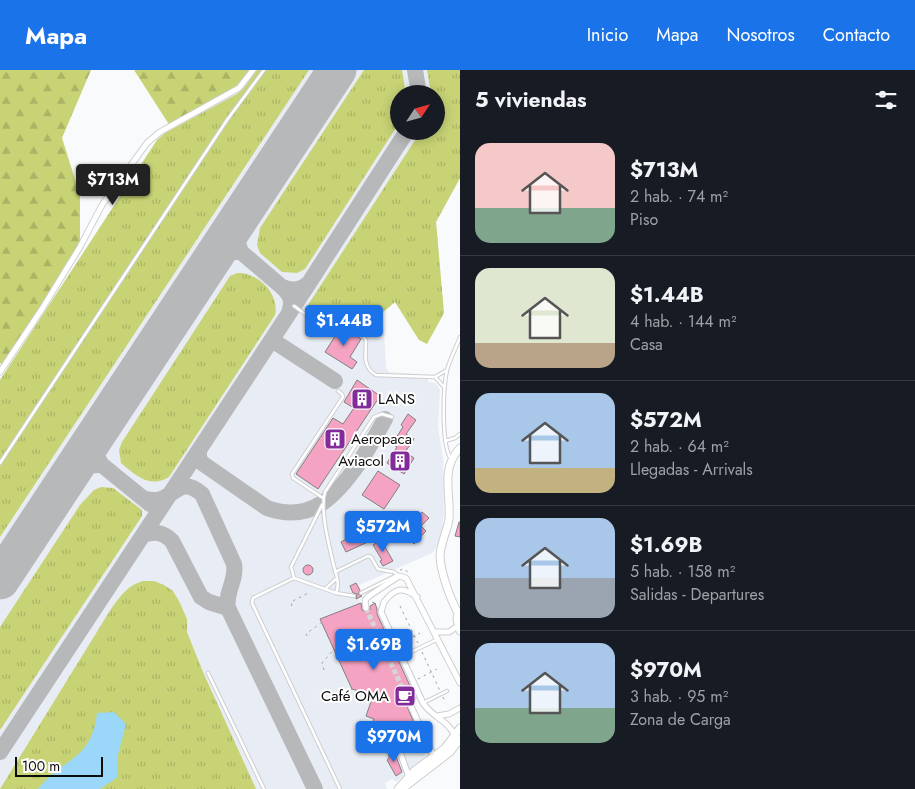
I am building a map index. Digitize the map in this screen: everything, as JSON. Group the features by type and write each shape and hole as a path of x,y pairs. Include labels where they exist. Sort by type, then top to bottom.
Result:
{"street":[{"path":"0,372 80,247 102,205 147,143 160,132 239,88 253,70"},
{"path":"434,632 449,632 459,628 457,619 459,615 446,581 440,556 449,518 447,480 451,460 460,448"},
{"path":"366,608 365,597 399,576 408,580 460,683"},
{"path":"417,597 406,590 400,590 386,598 382,605 383,616 423,703 434,715 448,725 458,737"},
{"path":"409,703 433,757"},
{"path":"434,715 449,714 460,708"},
{"path":"410,780 450,752 458,737 460,728"},
{"path":"400,789 433,757 458,737"},
{"path":"398,747 410,780"}],"lane":[{"path":"0,463 206,152 264,70"},
{"path":"294,306 326,329 344,323 362,336 366,340 366,362 373,373 380,376 435,377 447,370"},
{"path":"451,460 447,453 445,441 444,387 447,370 460,337"},
{"path":"455,350 460,346"},
{"path":"435,377 444,387"},
{"path":"323,498 293,478 292,474 343,397 338,391"},
{"path":"336,593 338,585 323,498 325,492 374,417 382,414 392,417"},
{"path":"445,441 455,438 460,434"},
{"path":"294,578 291,567 323,504"},
{"path":"335,572 368,556 378,569 394,572 399,576"},
{"path":"340,789 252,603 253,598 294,578 325,590 354,596"},
{"path":"325,590 337,578"},
{"path":"413,652 438,639"},
{"path":"208,673 264,789"},
{"path":"423,703 447,691"}],"path":[{"path":"292,606 291,602 308,593"},
{"path":"365,597 375,603"},
{"path":"400,606 446,703"},
{"path":"307,636 306,634 322,622"},
{"path":"396,645 420,633"},
{"path":"324,670 322,663 334,648"},
{"path":"413,682 437,669"},
{"path":"340,702 338,698 352,689"},
{"path":"362,746 359,741 374,731"}],"shaded area":[{"path":"257,70 460,70 460,178 436,222 444,313 427,344 419,340 395,302 383,313 386,367 389,372 428,375 428,382 436,383 440,390 438,427 443,458 444,514 441,537 432,553 353,588 364,609 375,603 418,697 408,704 407,707 418,729 425,756 421,762 396,782 392,779 385,783 387,789 0,789 0,380 157,140 165,133 244,88"}],"green space":[{"path":"0,70 91,70 62,138 80,195 80,247 4,366 0,363"},
{"path":"134,70 253,70 244,83 170,126"},
{"path":"257,70 309,70 0,537 0,380 157,140 165,133 237,94 244,88"},
{"path":"364,70 402,70 404,85 390,85 390,137 305,269 297,273 282,272 260,253 257,245 260,228"},
{"path":"427,70 460,70 460,178 436,222 444,313 427,344 419,340 395,302 383,312 364,335 342,317 333,323 315,313 308,305 415,140 445,140 445,85 430,85"},
{"path":"237,273 252,276 266,286 274,299 275,315 169,477 155,482 143,479 121,463 119,450 122,442 230,276"},
{"path":"101,487 113,488 142,510 142,516 0,730 0,627 80,505 94,490"},
{"path":"143,581 154,581 164,585 173,591 180,603 187,619 187,632 203,672 256,789 0,789 111,609 125,592"}],"water":[{"path":"114,712 126,724 117,759 118,777 100,789 38,789 57,770 83,750 94,729 97,713"}],"building":[{"path":"344,326 361,339 350,357 357,362 352,369 325,352 341,327"},
{"path":"357,380 380,396 318,489 296,474 333,418 343,424 354,408 344,402"},
{"path":"408,414 416,420 406,434 414,439 405,452 414,458 404,474 387,463 397,447 392,444 403,427 401,425"},
{"path":"378,471 400,485 384,509 362,495"},
{"path":"422,512 429,518 421,526 426,531 414,544 403,532 413,522 409,518 413,514 417,518"},
{"path":"460,522 460,537 455,536"},
{"path":"368,532 372,540 346,552 341,542 350,537 351,540"},
{"path":"381,540 393,561 383,566 380,561 382,560 373,545"},
{"path":"306,565 310,565 313,570 312,574 306,575 303,572 303,568"},
{"path":"356,583 360,590 358,594 362,596 356,599 357,594 353,593 350,586"},
{"path":"361,603 362,610 366,612 375,603 377,614 416,699 413,701 408,700 406,704 418,732 414,750 404,748 398,743 391,747 384,733 377,737 371,726 374,719 366,716 373,696 352,689 320,619"},
{"path":"393,749 402,772 396,776 387,760 389,758 389,751"}],"taxiway":[{"path":"415,70 418,85"},
{"path":"0,752 401,140"},
{"path":"214,257 222,252 241,252 235,234 237,223"},
{"path":"241,252 282,287"},
{"path":"289,313 290,298 282,287 296,290 309,283"},
{"path":"272,340 335,381"},
{"path":"199,450 199,458 202,463 267,508 283,512 297,512 321,504 341,486 359,463 385,419"},
{"path":"63,484 84,467 102,465 96,450 97,433"},
{"path":"102,465 150,504"},
{"path":"143,498 162,499 186,486 202,494 234,564 228,608"},
{"path":"143,535 159,533 169,538 201,597 209,602 228,608 315,789"}],"runway":[{"path":"0,580 337,70"}],"tunnel":[{"path":"366,608 409,703"}],"place":[{"name":"LANS","path":"362,399"},
{"name":"Aeropaca","path":"335,439"},
{"name":"Aviacol","path":"400,461"},
{"name":"Café OMA","path":"405,696"}]}
